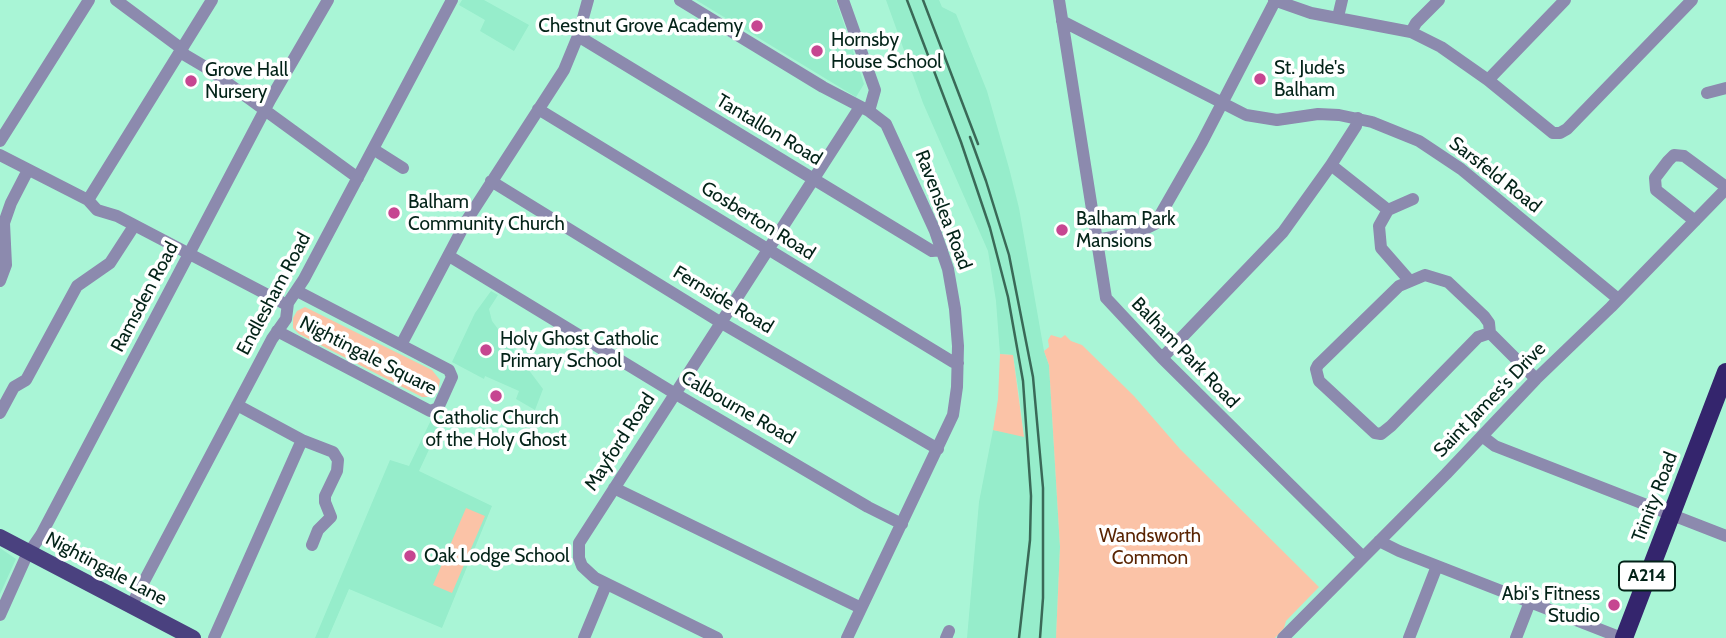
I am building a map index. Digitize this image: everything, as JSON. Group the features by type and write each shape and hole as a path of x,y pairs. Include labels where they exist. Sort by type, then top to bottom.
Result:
{"highway":[{"name":"Trinity Road","path":"1623,638 1725,376"}],"main road":[{"name":"Nightingale Lane","path":"0,537 193,638"}],"street":[{"path":"0,141 89,0"},
{"path":"116,0 181,51 358,177"},
{"path":"88,200 212,0"},
{"name":"Ramsden Road","path":"0,615 30,553 265,110 328,0"},
{"name":"Endlesham Road","path":"131,606 286,318 287,305 297,291 452,0"},
{"path":"401,345 491,181 564,69 578,36 588,0"},
{"name":"Ravenslea Road","path":"680,0 864,109 891,130 948,269 955,309 958,363 953,415 848,638"},
{"path":"843,0 875,90 864,109"},
{"name":"Balham Park Road","path":"1059,0 1106,298 1162,358 1363,557"},
{"path":"1095,240 1137,233 1155,224 1222,104 1275,0 1311,13 1411,32 1441,47 1488,80 1553,132 1560,133 1567,130 1692,0"},
{"path":"1338,17 1342,0"},
{"path":"1411,32 1438,0"},
{"path":"1488,80 1565,0"},
{"name":"Sarsfeld Road","path":"1062,21 1102,39 1246,115 1277,120 1318,114 1358,118 1419,141 1461,169 1617,298"},
{"name":"Tantallon Road","path":"578,36 932,251 942,250"},
{"path":"1707,93 1726,88"},
{"name":"Gosberton Road","path":"538,109 958,363"},
{"name":"Mayford Road","path":"713,637 606,585 587,572 582,566 579,550 583,535 813,179 864,109"},
{"path":"1162,358 1283,232 1331,165 1356,126 1358,118"},
{"path":"373,149 402,167"},
{"path":"0,155 88,200 97,209 117,216 287,305"},
{"path":"1695,221 1656,190 1656,178 1668,161 1674,155 1684,156 1726,188"},
{"path":"1331,165 1388,210"},
{"path":"0,281 6,265 5,223 11,203 28,170"},
{"name":"Fernside Road","path":"491,181 720,322 938,449"},
{"name":"Saint James's Drive","path":"1283,638 1535,379 1611,307 1726,188"},
{"path":"1409,280 1381,248 1379,226 1388,210 1413,199"},
{"path":"0,414 14,387 26,380 77,286 110,263 134,226"},
{"name":"Calbourne Road","path":"449,256 674,393 868,507 902,524"},
{"path":"1490,333 1478,337 1384,432 1373,432 1319,380 1316,369 1399,286 1425,275 1448,282 1484,316 1489,323 1490,333 1535,379"},
{"name":"Nightingale Square","path":"277,331 430,411 435,411 451,381 451,372 297,291"},
{"path":"237,405 302,440 333,453 338,460 337,471 325,496 331,517 318,530 312,545"},
{"path":"1482,436 1495,446 1726,536"},
{"path":"214,638 302,440"},
{"path":"614,488 861,608"},
{"path":"1379,541 1623,638"},
{"path":"1409,638 1437,566"},
{"path":"584,638 606,585"},
{"path":"1517,638 1530,602"}],"shaded area":[{"path":"462,0 484,0 529,25 514,51 480,31 485,20 459,5"},
{"name":"Hornsby House School","path":"696,0 836,0 864,84 856,97"},
{"path":"886,0 939,0 942,7 956,14 987,91 1009,168 1019,208 1044,351 1049,365 1060,547 1056,638 967,638 979,502 993,430 1024,436 1019,394 1013,355 1000,354 996,301 988,251 923,103"},
{"name":"Holy Ghost Catholic Primary School","path":"491,291 498,295 489,309 492,321 543,389 535,410 516,399 519,391 485,376 484,379 452,362 475,313"},
{"name":"Oak Lodge School","path":"431,420 440,426 419,471 492,506 442,628 349,589 328,638 315,638 390,460 409,466"},
{"path":"0,548 16,559 0,594"}],"green space":[{"path":"305,307 432,370 440,380 438,392 431,397 422,397 299,334 293,328 293,318 297,311"},
{"name":"Wandsworth Common","path":"1051,335 1061,338 1065,335 1071,341 1082,345 1134,396 1180,449 1319,587 1286,621 1284,628 1275,638 1056,638 1060,547 1049,365 1044,351 1049,347 1048,340"},
{"path":"1000,354 1013,355 1024,437 993,430 998,399"},
{"path":"466,508 485,516 452,593 433,585"}],"railway":[{"path":"907,0 961,142 990,228 1008,297 1023,381 1031,496 1030,540 1019,638"},
{"path":"923,0 978,144"},
{"path":"970,137 1009,255 1033,377 1043,488 1043,598 1040,638"}],"place":[{"name":"Chestnut Grove Academy","path":"757,26"},
{"name":"Hornsby House School","path":"817,51"},
{"name":"St. Jude's Balham","path":"1260,79"},
{"name":"Grove Hall Nursery","path":"191,81"},
{"name":"Balham Community Church","path":"394,213"},
{"name":"Balham Park Mansions","path":"1062,230"},
{"name":"Holy Ghost Catholic Primary School","path":"486,350"},
{"name":"Catholic Church of the Holy Ghost","path":"496,396"},
{"name":"Oak Lodge School","path":"410,556"},
{"name":"Abi's Fitness Studio","path":"1614,605"}]}
